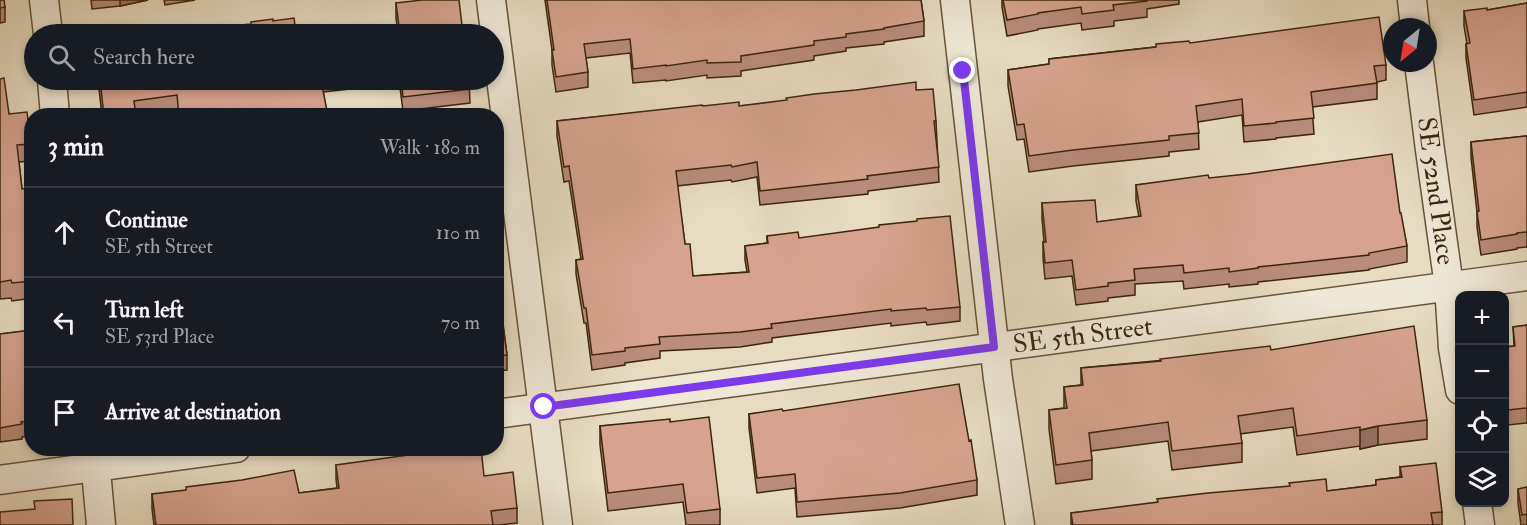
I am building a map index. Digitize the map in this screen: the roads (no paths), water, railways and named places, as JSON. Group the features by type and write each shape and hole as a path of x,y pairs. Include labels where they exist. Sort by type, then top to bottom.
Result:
{"street":[{"path":"44,0 47,24"},
{"path":"491,0 494,24"},
{"path":"955,0 994,347 1020,525"},
{"path":"1412,0 1414,18"},
{"name":"SE 52nd Place","path":"1420,72 1449,286 1455,360"},
{"path":"53,90 54,108"},
{"path":"503,90 558,525"},
{"name":"SE 5th Street","path":"504,413 1527,276"},
{"path":"0,480 95,458 123,456"},
{"path":"95,458 101,525"},
{"path":"1478,507 1480,525"}]}
